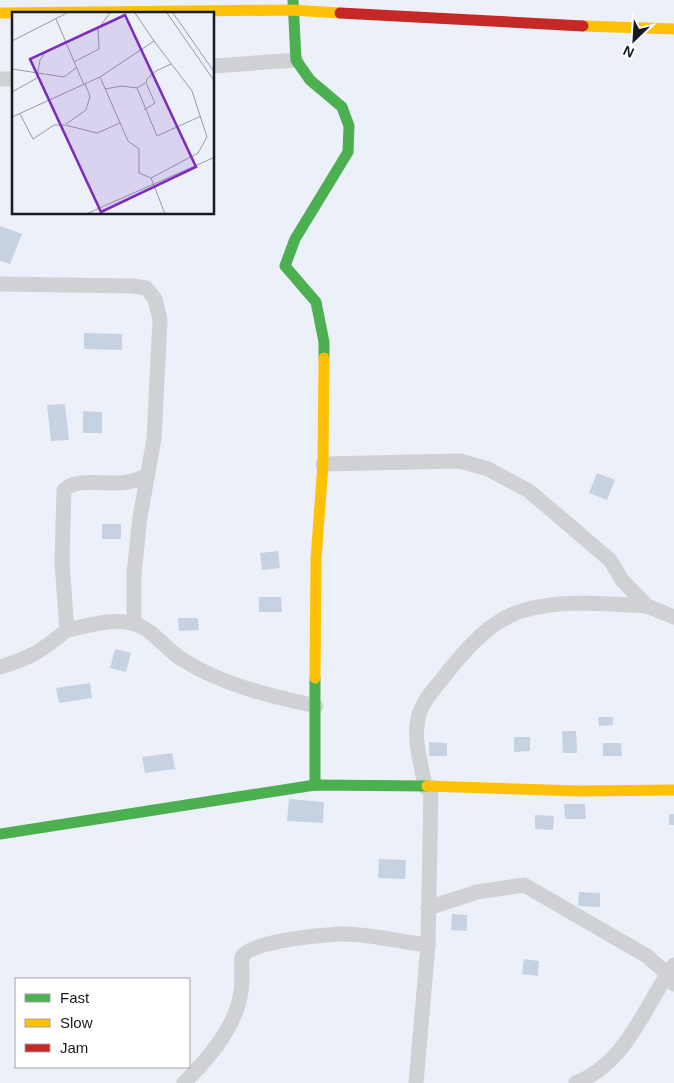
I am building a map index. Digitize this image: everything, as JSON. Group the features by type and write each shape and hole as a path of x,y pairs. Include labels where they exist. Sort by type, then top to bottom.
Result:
{"street":[{"path":"37,12 293,5 593,27 674,29"},
{"path":"293,5 296,60 310,80 342,106 349,126 348,152 295,239 285,266 316,302 324,342 323,464 316,559 315,786"},
{"path":"215,66 296,60"},
{"path":"0,284 133,286 146,288 155,299 160,320 154,439 134,573 134,623"},
{"path":"323,464 460,461 488,469 529,491 586,538 610,560 622,580 647,606"},
{"path":"67,630 62,562 64,490 74,484 136,481 148,475"},
{"path":"416,1083 428,945 428,787 417,736 417,720 422,706 458,659 485,632 508,617 539,608 609,603 647,606 674,617"},
{"path":"0,667 34,656 48,647 67,630 119,622 134,623 145,629 181,659 209,675 270,696 316,706"},
{"path":"0,834 315,786 375,784 428,787 674,790"},
{"path":"428,908 477,892 524,885 647,956 672,975 621,1049 599,1069 576,1083"},
{"path":"184,1083 223,1036 238,1004 241,991 242,957 245,952 252,948 284,941 341,934 428,945"}],"building":[{"path":"0,226 22,234 10,264 0,261"},
{"path":"84,333 122,334 122,350 84,349"},
{"path":"65,404 69,440 51,441 47,405"},
{"path":"83,411 102,412 102,433 83,433"},
{"path":"597,473 615,480 607,500 589,493"},
{"path":"102,524 121,524 121,539 102,539"},
{"path":"278,551 280,568 262,570 260,553"},
{"path":"259,597 281,597 282,612 259,612"},
{"path":"178,618 198,618 199,630 179,631"},
{"path":"115,649 131,653 126,672 110,668"},
{"path":"90,683 92,698 59,703 56,688"},
{"path":"598,717 613,717 613,725 599,726"},
{"path":"562,731 576,731 577,753 563,753"},
{"path":"514,737 530,737 530,751 514,752"},
{"path":"429,742 447,743 447,756 429,756"},
{"path":"603,743 621,743 622,756 603,756"},
{"path":"172,753 175,769 145,773 142,757"},
{"path":"289,799 324,802 323,823 287,821"},
{"path":"564,804 585,804 586,819 565,819"},
{"path":"669,814 674,814 674,825 669,825"},
{"path":"535,815 554,816 553,830 535,829"},
{"path":"379,859 406,860 405,879 378,878"},
{"path":"579,892 600,893 600,907 578,906"},
{"path":"452,914 467,915 467,931 451,930"},
{"path":"524,959 539,961 538,976 522,974"}],"traffic: fast":[{"path":"293,0 296,60 310,80 342,107 349,126 348,152 295,239 285,266 316,302 324,342 324,358"},
{"path":"315,678 315,785"},
{"path":"0,834 315,785 427,786"}],"traffic: slow":[{"path":"97,12 292,10 340,13"},
{"path":"0,13 12,13"},
{"path":"583,26 674,29"},
{"path":"315,678 316,559 323,464 324,358"},
{"path":"427,786 578,791 674,790"}],"traffic: jam":[{"path":"340,13 583,26"}]}
